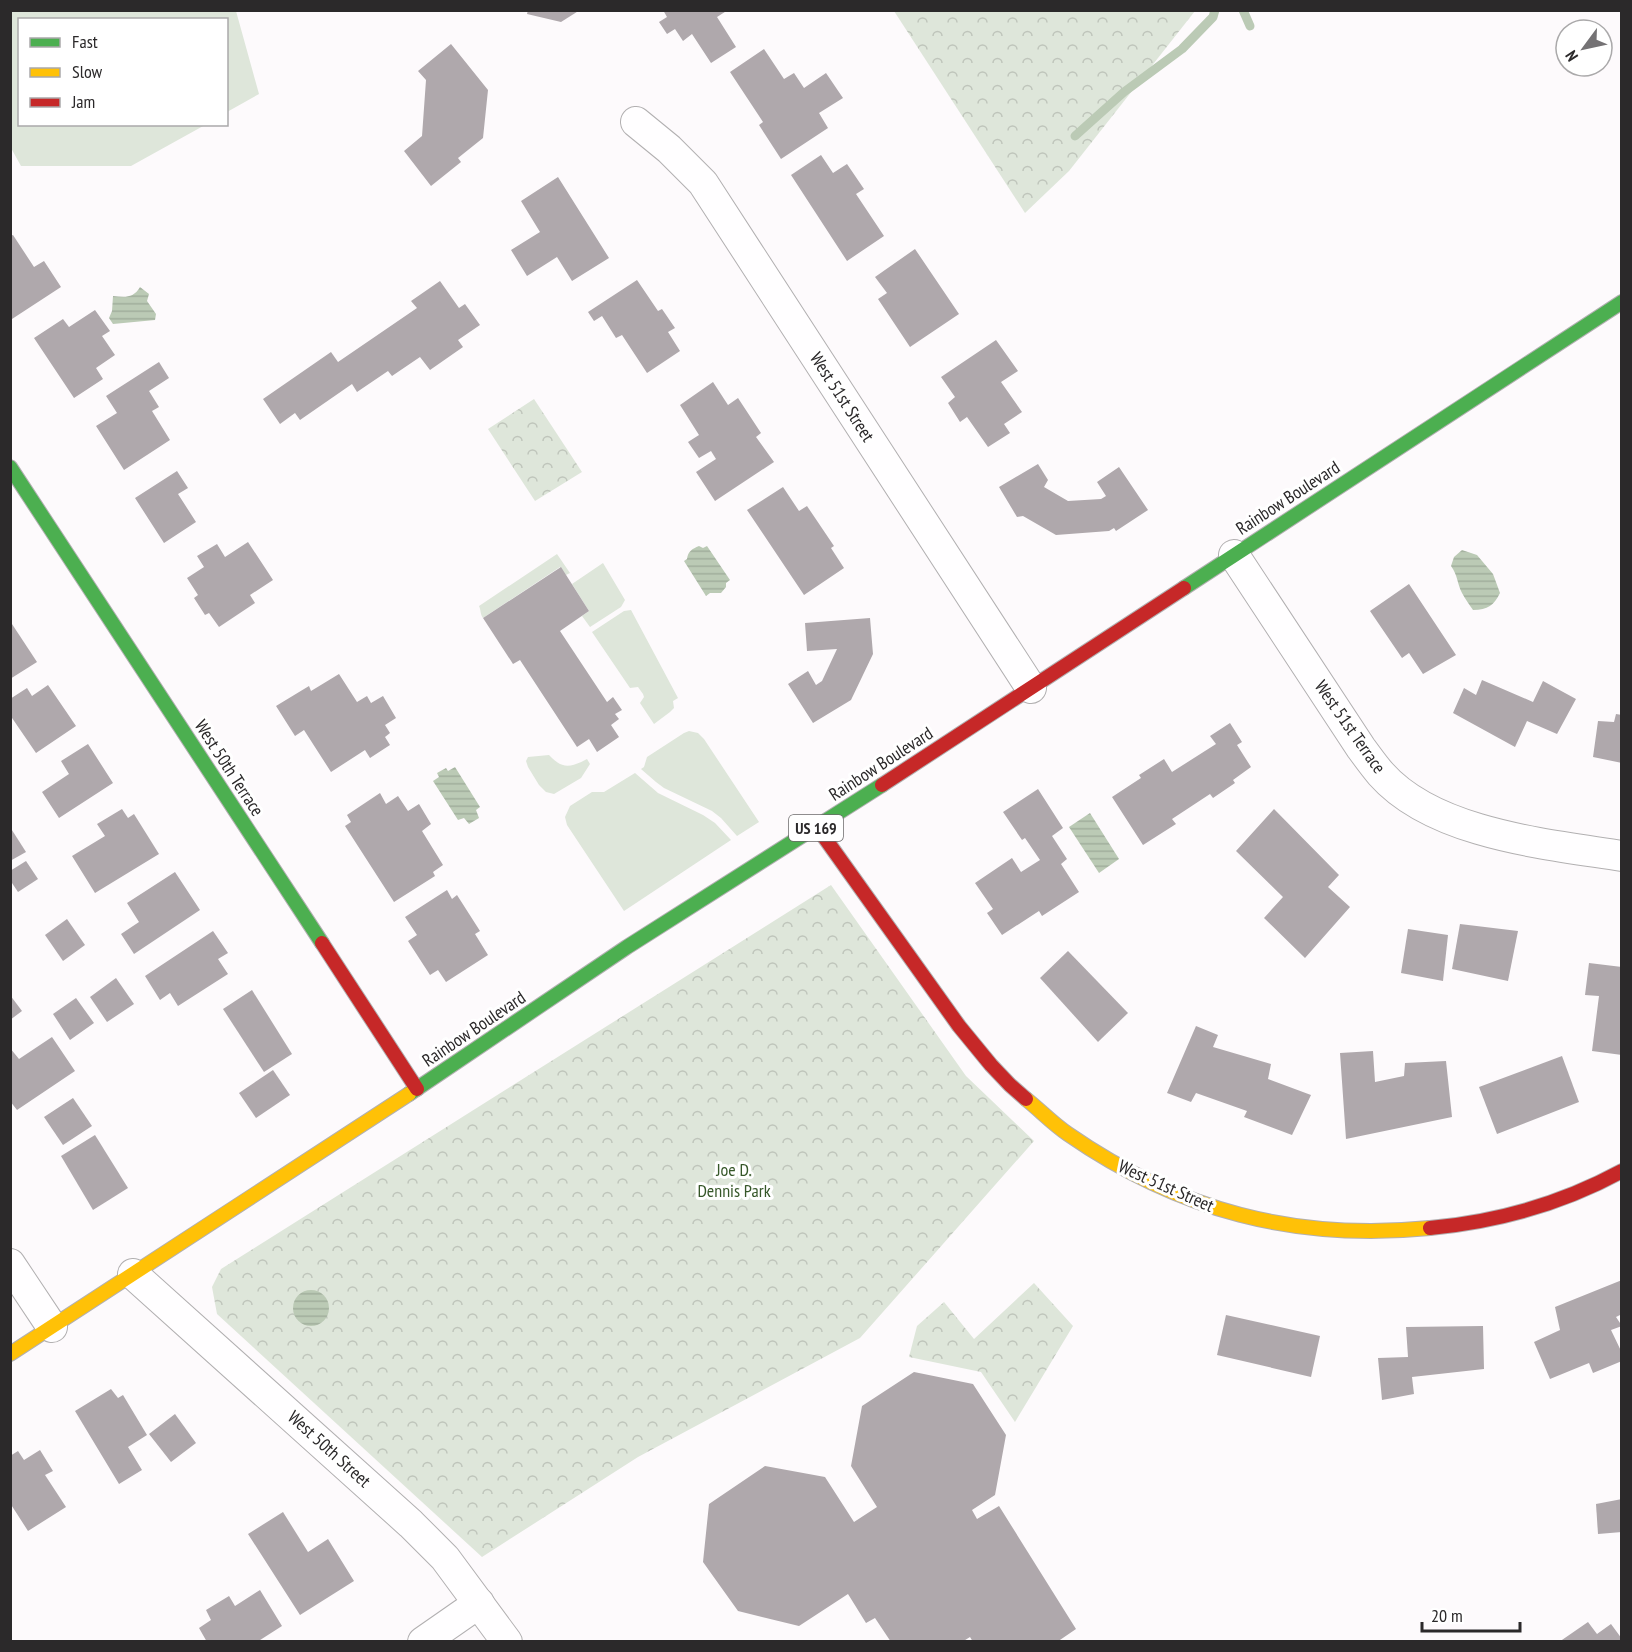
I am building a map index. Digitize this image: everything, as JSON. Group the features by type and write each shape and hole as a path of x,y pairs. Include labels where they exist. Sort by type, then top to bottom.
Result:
{"main road":[{"name":"Rainbow Boulevard","path":"10,1354 417,1089 627,947 817,828 1622,303"},
{"name":"West 50th Terrace","path":"10,467 417,1089"},
{"name":"West 51st Street","path":"817,828 962,1031 1004,1079 1068,1134 1108,1161 1162,1188 1231,1214 1281,1225 1330,1232 1381,1232 1432,1230 1491,1219 1530,1209 1576,1193 1622,1171"}],"street":[{"name":"West 51st Street","path":"636,122 669,149 703,183 1031,688"},
{"name":"West 51st Terrace","path":"1234,555 1361,748 1382,775 1407,796 1463,824 1504,836 1622,856"},
{"path":"10,1264 52,1327"},
{"name":"West 50th Street","path":"133,1274 411,1524 445,1558 507,1641"},
{"path":"423,1641 479,1603"}],"green space":[{"path":"11,10 236,11 259,94 228,111 228,18 18,18 18,126 203,126 131,166 21,166 11,148"},
{"path":"894,11 1195,11 1069,171 1025,213"},
{"path":"534,399 582,472 535,501 488,429"},
{"path":"557,554 570,573 566,575 560,567 483,618 479,606"},
{"path":"603,563 625,600 621,607 590,627 582,616 589,611 572,584"},
{"path":"631,610 678,698 673,701 674,708 654,724 640,703 644,697 643,694 638,687 630,688 592,632 624,611"},
{"path":"689,731 698,733 704,739 759,822 737,836 712,811 664,788 641,769 647,757"},
{"path":"549,755 558,763 566,766 587,759 590,764 581,778 554,794 546,792 539,785 526,761 528,757"},
{"path":"635,773 658,793 715,823 731,840 624,911 567,825 565,817 570,806 592,792 604,792"},
{"name":"Joe D. Dennis Park","path":"831,885 966,1076 1034,1141 860,1338 638,1457 482,1557 217,1314 212,1287 221,1269"},
{"path":"1034,1283 1073,1326 1015,1422 981,1372 909,1357 917,1326 944,1302 974,1339"}],"shaded area":[{"path":"140,287 149,294 147,301 156,314 155,320 113,324 109,318 113,296 131,295"},
{"path":"699,546 703,548 707,546 730,580 721,593 710,593 706,596 684,561 691,551"},
{"path":"1462,550 1477,555 1493,574 1500,593 1493,604 1487,608 1473,610 1460,589 1451,566 1454,557"},
{"path":"455,767 480,807 476,810 479,818 469,824 464,818 458,820 433,781 439,777 437,773 446,768 448,771"},
{"path":"1090,813 1119,859 1099,873 1069,827"},
{"path":"311,1290 324,1295 329,1308 324,1321 311,1326 298,1321 293,1308 298,1295"}],"building":[{"path":"528,10 580,10 561,22 527,14"},
{"path":"663,10 728,10 717,17 736,47 711,63 692,34 683,41 675,29 667,34 659,22 667,17"},
{"path":"451,44 488,90 483,138 458,158 461,162 431,186 404,151 422,136 426,80 418,71"},
{"path":"764,49 784,79 794,73 804,88 826,73 843,98 819,113 828,128 781,159 759,125 763,122 730,72"},
{"path":"821,155 833,173 847,164 864,189 856,194 884,236 847,261 791,175"},
{"path":"558,177 609,258 572,281 557,257 527,276 511,250 540,232 521,201"},
{"path":"13,235 34,267 44,261 61,287 12,319 10,236"},
{"path":"915,249 959,314 910,347 878,299 887,293 875,277"},
{"path":"637,280 658,311 662,309 675,328 668,332 680,351 647,373 622,335 616,338 602,316 594,321 588,312"},
{"path":"440,281 459,308 465,304 480,325 458,340 463,347 430,370 420,357 392,376 388,371 357,392 352,384 300,420 295,413 280,424 263,399 331,352 338,362 417,308 411,301"},
{"path":"95,310 110,331 102,336 115,355 96,368 103,379 74,398 34,338 63,319 69,327"},
{"path":"996,340 1018,371 1001,382 1022,412 1004,424 1010,433 988,447 967,417 960,422 948,403 955,397 941,377"},
{"path":"159,362 169,378 149,391 159,407 152,411 170,440 124,470 96,426 117,413 106,396"},
{"path":"713,382 728,405 738,398 761,433 756,437 774,462 715,501 696,472 716,459 711,451 699,458 688,442 699,435 680,405"},
{"path":"1038,464 1048,480 1044,487 1068,501 1101,499 1106,496 1097,482 1119,467 1148,510 1116,531 1114,528 1109,531 1056,535 1023,516 1017,517 999,487"},
{"path":"177,471 188,488 178,494 196,522 164,543 135,498"},
{"path":"783,487 799,511 807,506 834,546 831,548 844,568 804,595 747,510"},
{"path":"248,542 273,580 250,595 255,603 219,627 209,613 205,615 194,598 198,595 187,578 204,567 197,556 217,544 225,557"},
{"path":"561,567 589,611 560,631 607,702 613,697 622,710 615,714 619,719 611,725 619,737 597,752 589,739 577,747 520,660 513,664 483,618"},
{"path":"1409,584 1456,655 1423,674 1409,653 1402,658 1370,611"},
{"path":"870,618 873,654 851,700 813,723 788,684 808,671 816,685 822,681 837,649 807,651 805,623"},
{"path":"10,621 37,662 10,679"},
{"path":"339,674 357,702 367,696 371,703 383,696 396,718 385,725 390,733 385,737 390,745 370,758 365,750 331,772 304,730 295,736 276,706 309,686 311,691"},
{"path":"1482,680 1533,702 1543,681 1576,699 1557,734 1527,721 1515,747 1453,713 1464,688 1476,695"},
{"path":"48,685 76,726 36,753 10,715 10,699 27,688 32,696"},
{"path":"1616,714 1622,715 1622,763 1593,757 1598,721 1614,722"},
{"path":"1230,723 1242,742 1237,745 1251,767 1233,780 1235,783 1213,798 1210,794 1172,819 1176,824 1143,845 1112,797 1141,778 1139,775 1164,759 1172,772 1216,744 1210,736"},
{"path":"88,744 113,783 59,818 42,792 69,774 61,761"},
{"path":"1038,789 1063,828 1052,836 1067,859 1061,864 1079,892 1042,916 1039,911 1002,935 987,913 993,909 975,883 1012,858 1021,872 1040,860 1025,838 1022,840 1003,812"},
{"path":"380,793 386,804 398,796 408,811 419,804 431,824 422,831 443,865 433,872 435,876 394,902 345,826 351,822 347,815"},
{"path":"122,809 128,818 134,814 159,854 95,893 72,856 105,836 97,824"},
{"path":"1274,809 1339,875 1328,887 1350,907 1305,958 1264,918 1283,897 1236,851"},
{"path":"10,827 26,852 10,861"},
{"path":"26,861 38,879 18,892 10,880 10,871"},
{"path":"175,872 200,910 134,954 121,934 139,922 127,903"},
{"path":"447,890 452,899 457,895 480,931 475,934 488,955 446,982 438,970 430,975 408,941 417,935 405,917"},
{"path":"67,919 85,945 63,961 45,935"},
{"path":"1460,924 1518,931 1508,981 1452,969"},
{"path":"1408,929 1448,935 1443,981 1401,973"},
{"path":"213,931 228,953 218,959 228,974 178,1006 170,993 160,1000 145,976"},
{"path":"1068,951 1128,1013 1098,1042 1040,978"},
{"path":"1589,963 1622,967 1622,1055 1592,1051 1599,996 1585,995"},
{"path":"116,978 134,1004 107,1022 90,997"},
{"path":"252,990 292,1054 264,1072 223,1009"},
{"path":"10,995 22,1011 10,1020"},
{"path":"76,998 94,1023 70,1040 53,1014"},
{"path":"1196,1026 1218,1035 1213,1047 1271,1064 1268,1079 1311,1095 1292,1135 1244,1117 1247,1111 1196,1093 1191,1102 1167,1093"},
{"path":"52,1037 75,1071 17,1110 10,1101 10,1048 19,1059"},
{"path":"1373,1051 1375,1082 1404,1076 1405,1063 1446,1061 1452,1117 1346,1139 1340,1053"},
{"path":"1562,1056 1579,1102 1497,1134 1479,1087"},
{"path":"273,1070 290,1095 256,1118 239,1093"},
{"path":"73,1098 92,1126 63,1145 44,1117"},
{"path":"95,1135 128,1188 93,1210 61,1156"},
{"path":"1622,1280 1622,1314 1616,1317 1622,1326 1611,1330 1622,1353 1622,1361 1593,1373 1589,1363 1550,1379 1534,1342 1560,1330 1555,1307"},
{"path":"1226,1315 1320,1336 1311,1377 1217,1355"},
{"path":"1483,1326 1484,1369 1412,1377 1414,1394 1382,1400 1378,1358 1408,1357 1406,1327"},
{"path":"914,1372 973,1384 1006,1435 995,1495 972,1510 977,1519 999,1506 1076,1629 1057,1642 973,1642 970,1637 962,1642 891,1642 875,1618 866,1623 848,1594 799,1626 738,1611 703,1562 709,1504 765,1466 825,1477 854,1522 877,1507 851,1466 862,1406"},
{"path":"111,1389 118,1398 123,1395 147,1435 128,1447 142,1470 119,1484 75,1411"},
{"path":"175,1414 196,1443 171,1462 149,1434"},
{"path":"40,1450 53,1471 45,1475 66,1507 28,1531 10,1503 10,1456 18,1451 24,1460"},
{"path":"1622,1499 1622,1532 1598,1534 1596,1504"},
{"path":"283,1512 308,1552 328,1539 354,1581 300,1615 248,1534"},
{"path":"260,1590 282,1626 257,1642 207,1642 199,1628 211,1620 206,1610 229,1596 235,1606"},
{"path":"1588,1622 1597,1634 1611,1624 1622,1642 1559,1642"}],"waterway":[{"path":"1075,136 1124,92 1182,49 1213,17 1215,10"},
{"path":"1243,10 1250,26"}],"traffic: fast":[{"path":"1184,588 1622,302"},
{"path":"10,467 322,943"},
{"path":"409,1094 627,947 882,785"}],"traffic: slow":[{"path":"10,1354 409,1094"},
{"path":"1026,1099 1062,1130 1110,1161 1152,1183 1196,1201 1240,1215 1332,1230 1380,1231 1430,1228"}],"traffic: jam":[{"path":"882,785 1184,588"},
{"path":"817,827 959,1026 991,1065 1026,1099"},
{"path":"322,943 417,1089"},
{"path":"1430,1228 1504,1216 1553,1202 1622,1171"}]}
